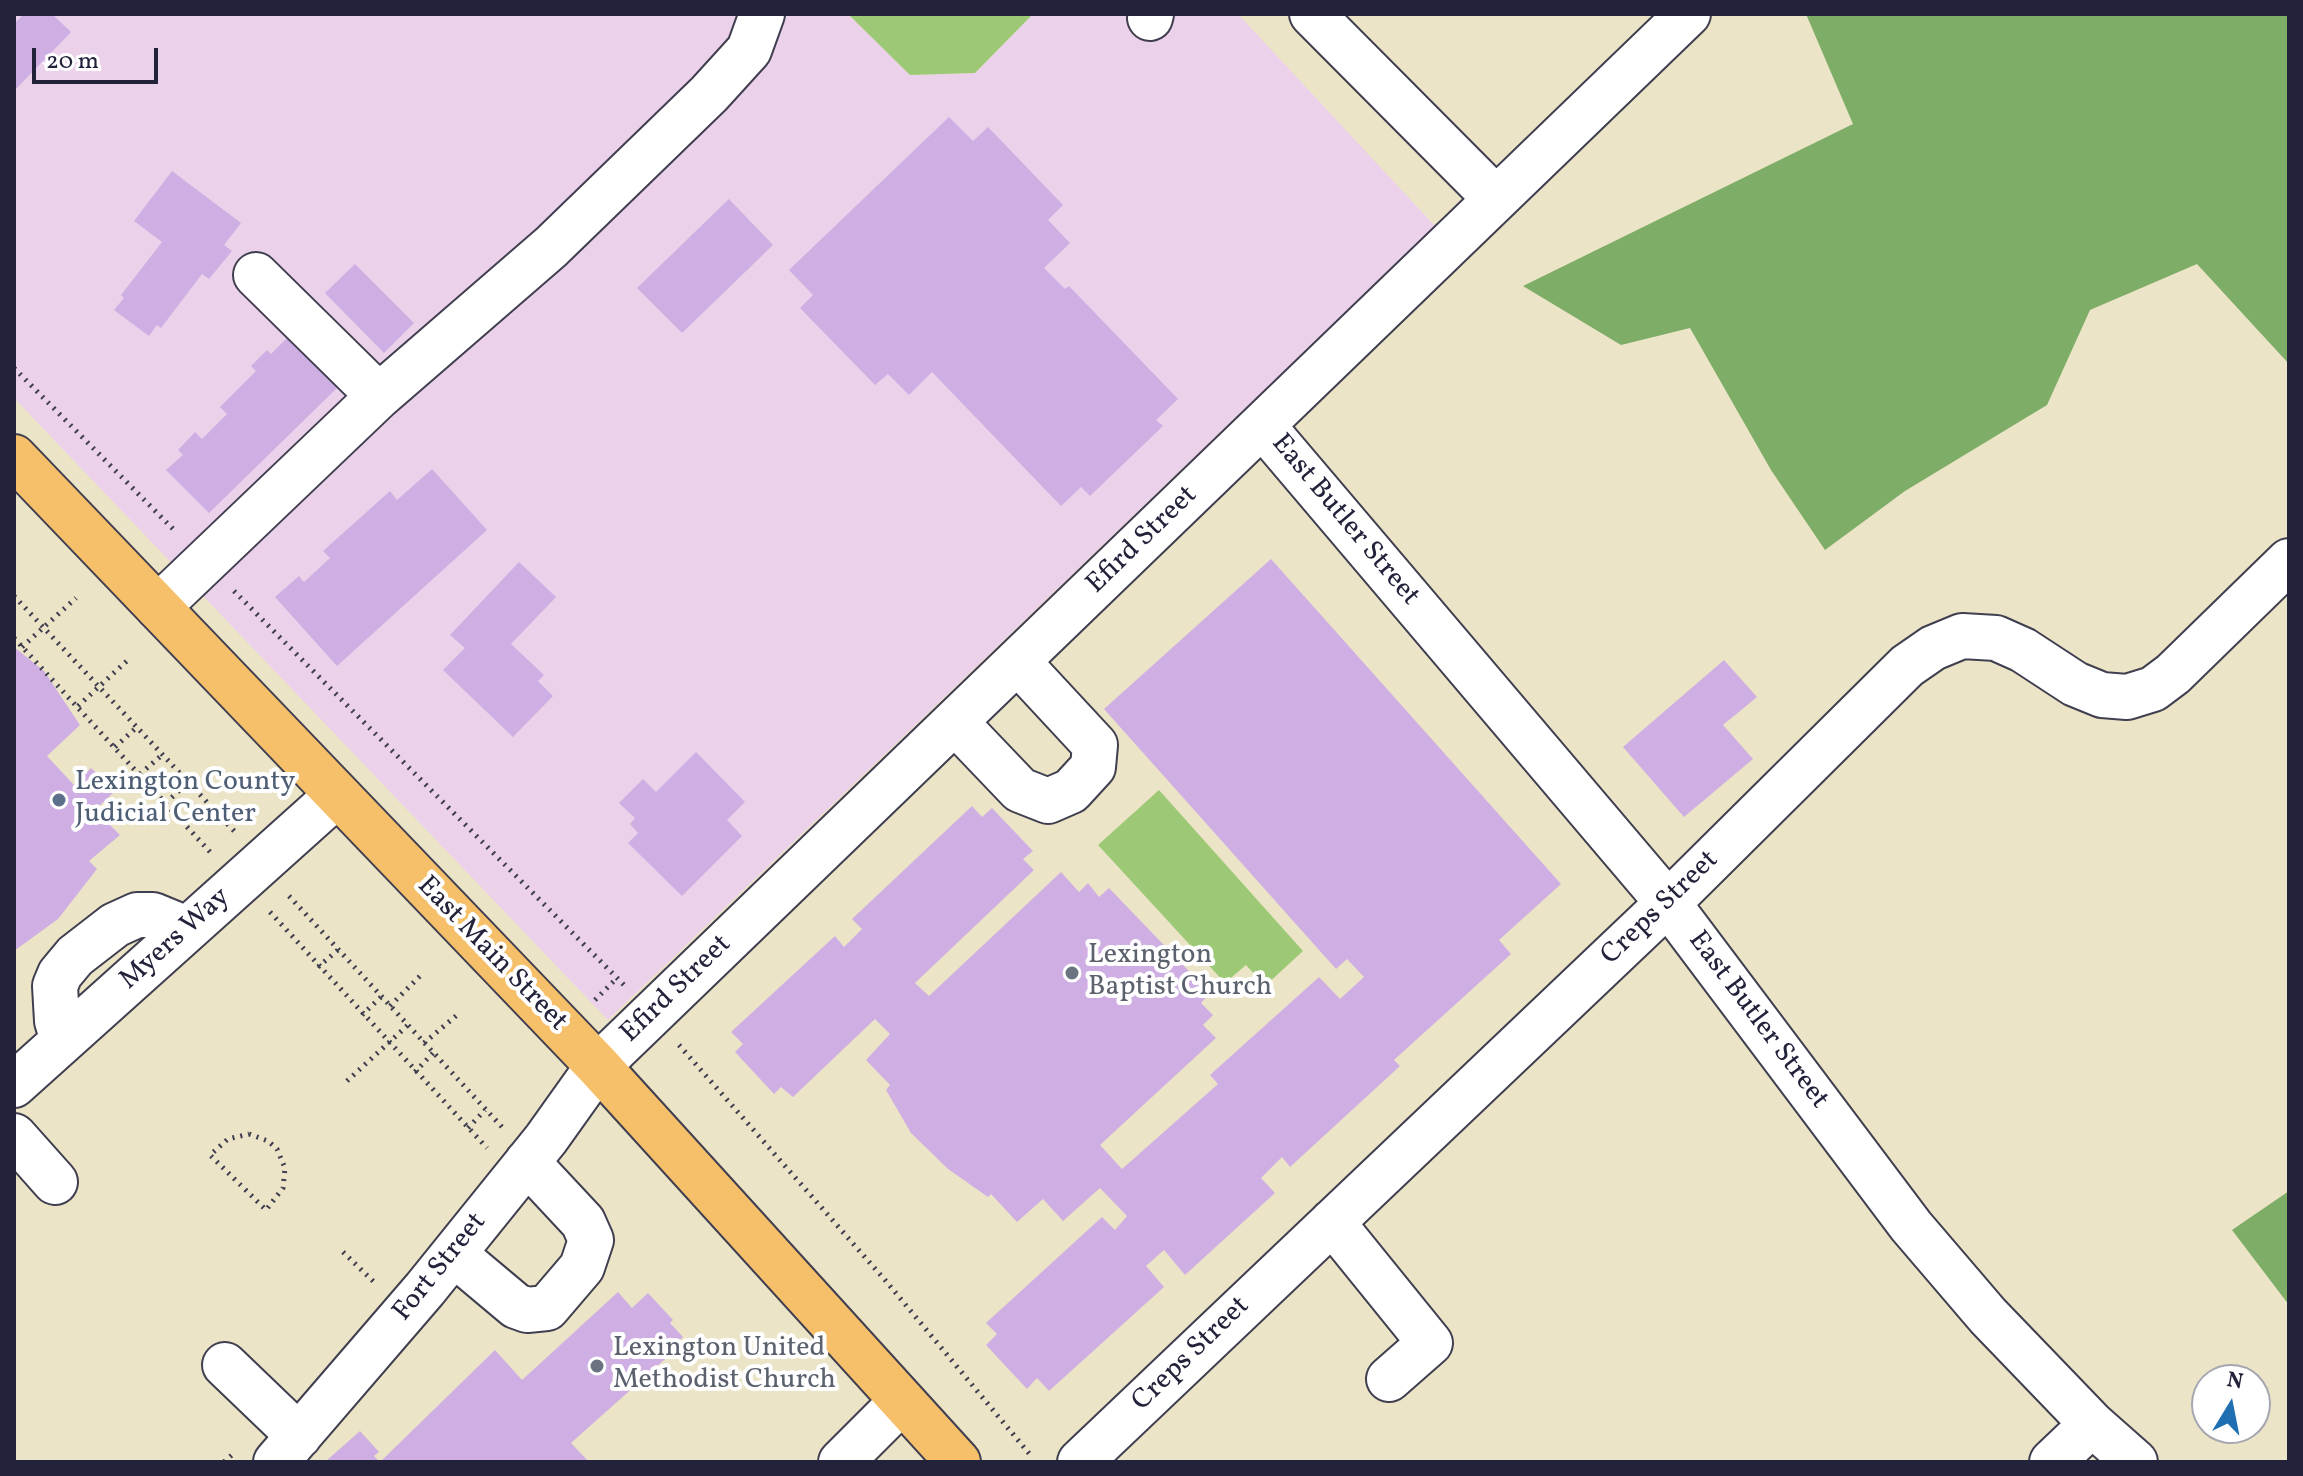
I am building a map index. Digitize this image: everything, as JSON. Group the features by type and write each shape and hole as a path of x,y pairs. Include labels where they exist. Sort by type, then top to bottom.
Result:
{"main road":[{"name":"East Main Street","path":"14,457 598,1066 958,1462"}],"street":[{"path":"158,607 379,396 551,247 709,94 749,50 762,14"},
{"path":"1312,14 1496,199"},
{"name":"Efird Street","path":"598,1066 1688,14"},
{"path":"256,275 379,396"},
{"name":"East Butler Street","path":"1263,426 1668,903 1911,1226 1988,1316 2092,1424 2135,1462"},
{"name":"Creps Street","path":"1080,1462 1668,903 1907,666 1933,648 1962,636 1996,638 2023,650 2075,684 2102,695 2127,697 2153,689 2173,674 2289,561"},
{"path":"955,722 1020,790 1048,801 1071,791 1093,767 1095,745 1018,662"},
{"name":"Myers Way","path":"14,1085 337,795"},
{"name":"Fort Street","path":"287,1449 454,1254 509,1150 598,1066"},
{"path":"14,1136 55,1182"},
{"path":"454,1254 516,1306 527,1310 547,1308 582,1267 591,1240 583,1222 509,1150"},
{"path":"1332,1222 1430,1343 1389,1379"},
{"path":"225,1365 287,1449"},
{"path":"841,1462 902,1401"},
{"path":"2052,1462 2092,1424"}],"path":[{"path":"14,368 617,978 779,1156 1032,1457"},
{"path":"14,596 239,836"},
{"path":"22,647 76,598"},
{"path":"14,638 215,858"},
{"path":"78,706 130,658"},
{"path":"115,747 137,727"},
{"path":"140,774 162,755"},
{"path":"166,803 188,782"},
{"path":"289,895 485,1110 509,1150"},
{"path":"269,913 468,1128 509,1150"},
{"path":"318,967 338,950"},
{"path":"390,1006 421,975"},
{"path":"594,1001 617,978"},
{"path":"362,1015 381,997"},
{"path":"424,1043 457,1015"},
{"path":"347,1081 408,1025"},
{"path":"415,1072 433,1053"},
{"path":"468,1128 485,1110"},
{"path":"249,1134 268,1141 277,1149 285,1168 279,1195 266,1210 210,1155 228,1139 238,1135 249,1134"},
{"path":"343,1252 381,1289"}],"shaded area":[{"path":"14,14 848,14 910,75 975,73 1033,14 1238,14 1435,226 608,1020 14,398"}],"green space":[{"path":"848,14 1033,14 975,73 910,75"},
{"path":"1806,14 2289,14 2289,364 2197,264 2090,310 2047,405 1905,491 1825,550 1771,470 1690,328 1621,345 1523,286 1853,124"},
{"path":"1159,790 1303,951 1265,986 1246,965 1225,983 1098,845"},
{"path":"2289,1191 2289,1305 2232,1230"}],"building":[{"path":"24,14 52,14 71,32 14,91 14,24"},
{"path":"949,117 973,141 988,127 1063,205 1048,220 1070,243 1044,268 1065,289 1069,286 1178,399 1156,420 1163,426 1090,496 1081,487 1061,506 932,372 909,395 888,374 875,385 800,308 813,295 789,270"},
{"path":"172,171 241,223 224,245 232,251 209,279 202,274 161,328 157,325 149,336 114,310 124,298 121,295 162,242 134,221"},
{"path":"729,199 773,245 682,333 637,288"},
{"path":"355,264 414,323 384,353 325,293"},
{"path":"288,337 338,387 209,513 166,470 183,455 178,450 195,432 202,439 227,414 220,407 256,371 251,366 267,350 271,354"},
{"path":"432,469 487,530 337,666 275,597 299,576 304,582 330,558 323,551 390,491 397,500"},
{"name":"Lexington Baptist Church","path":"1271,559 1561,884 1499,940 1511,954 1394,1060 1400,1066 1290,1167 1282,1157 1261,1178 1275,1193 1185,1275 1164,1250 1146,1266 1164,1287 1049,1391 1037,1378 1027,1389 986,1345 997,1334 986,1323 1102,1217 1115,1230 1127,1216 1100,1188 1063,1221 1043,1199 1017,1222 991,1194 988,1197 948,1169 911,1133 886,1090 890,1085 866,1060 890,1034 875,1019 793,1097 781,1087 774,1094 735,1052 743,1044 731,1032 835,936 844,947 862,929 852,919 972,806 982,817 992,808 1033,851 1023,859 1034,870 915,983 929,996 1061,872 1079,892 1088,883 1099,897 1109,888 1210,993 1201,1003 1213,1015 1203,1025 1216,1038 1100,1145 1122,1169 1218,1084 1210,1075 1319,977 1340,999 1364,977 1347,959 1336,969 1104,709"},
{"path":"519,562 556,597 511,644 544,675 538,681 553,696 513,737 443,670 465,648 450,635"},
{"name":"Lexington County Judicial Center","path":"14,647 44,671 80,725 47,756 74,785 91,768 115,791 95,810 120,835 89,861 97,869 58,919 14,951"},
{"path":"1724,660 1757,697 1723,725 1753,759 1684,817 1623,747"},
{"path":"696,752 745,802 727,820 742,836 682,896 628,843 638,833 630,824 635,818 619,803 643,779 656,792"},
{"name":"Lexington United Methodist Church","path":"618,1292 632,1308 648,1293 673,1320 670,1323 683,1337 670,1349 673,1352 571,1443 589,1462 380,1462 495,1350 522,1380"},
{"path":"360,1431 379,1452 374,1456 380,1462 325,1462"}],"place":[{"name":"Lexington County Judicial Center","path":"59,800"},
{"name":"Lexington Baptist Church","path":"1072,973"},
{"name":"Lexington United Methodist Church","path":"597,1366"}]}
